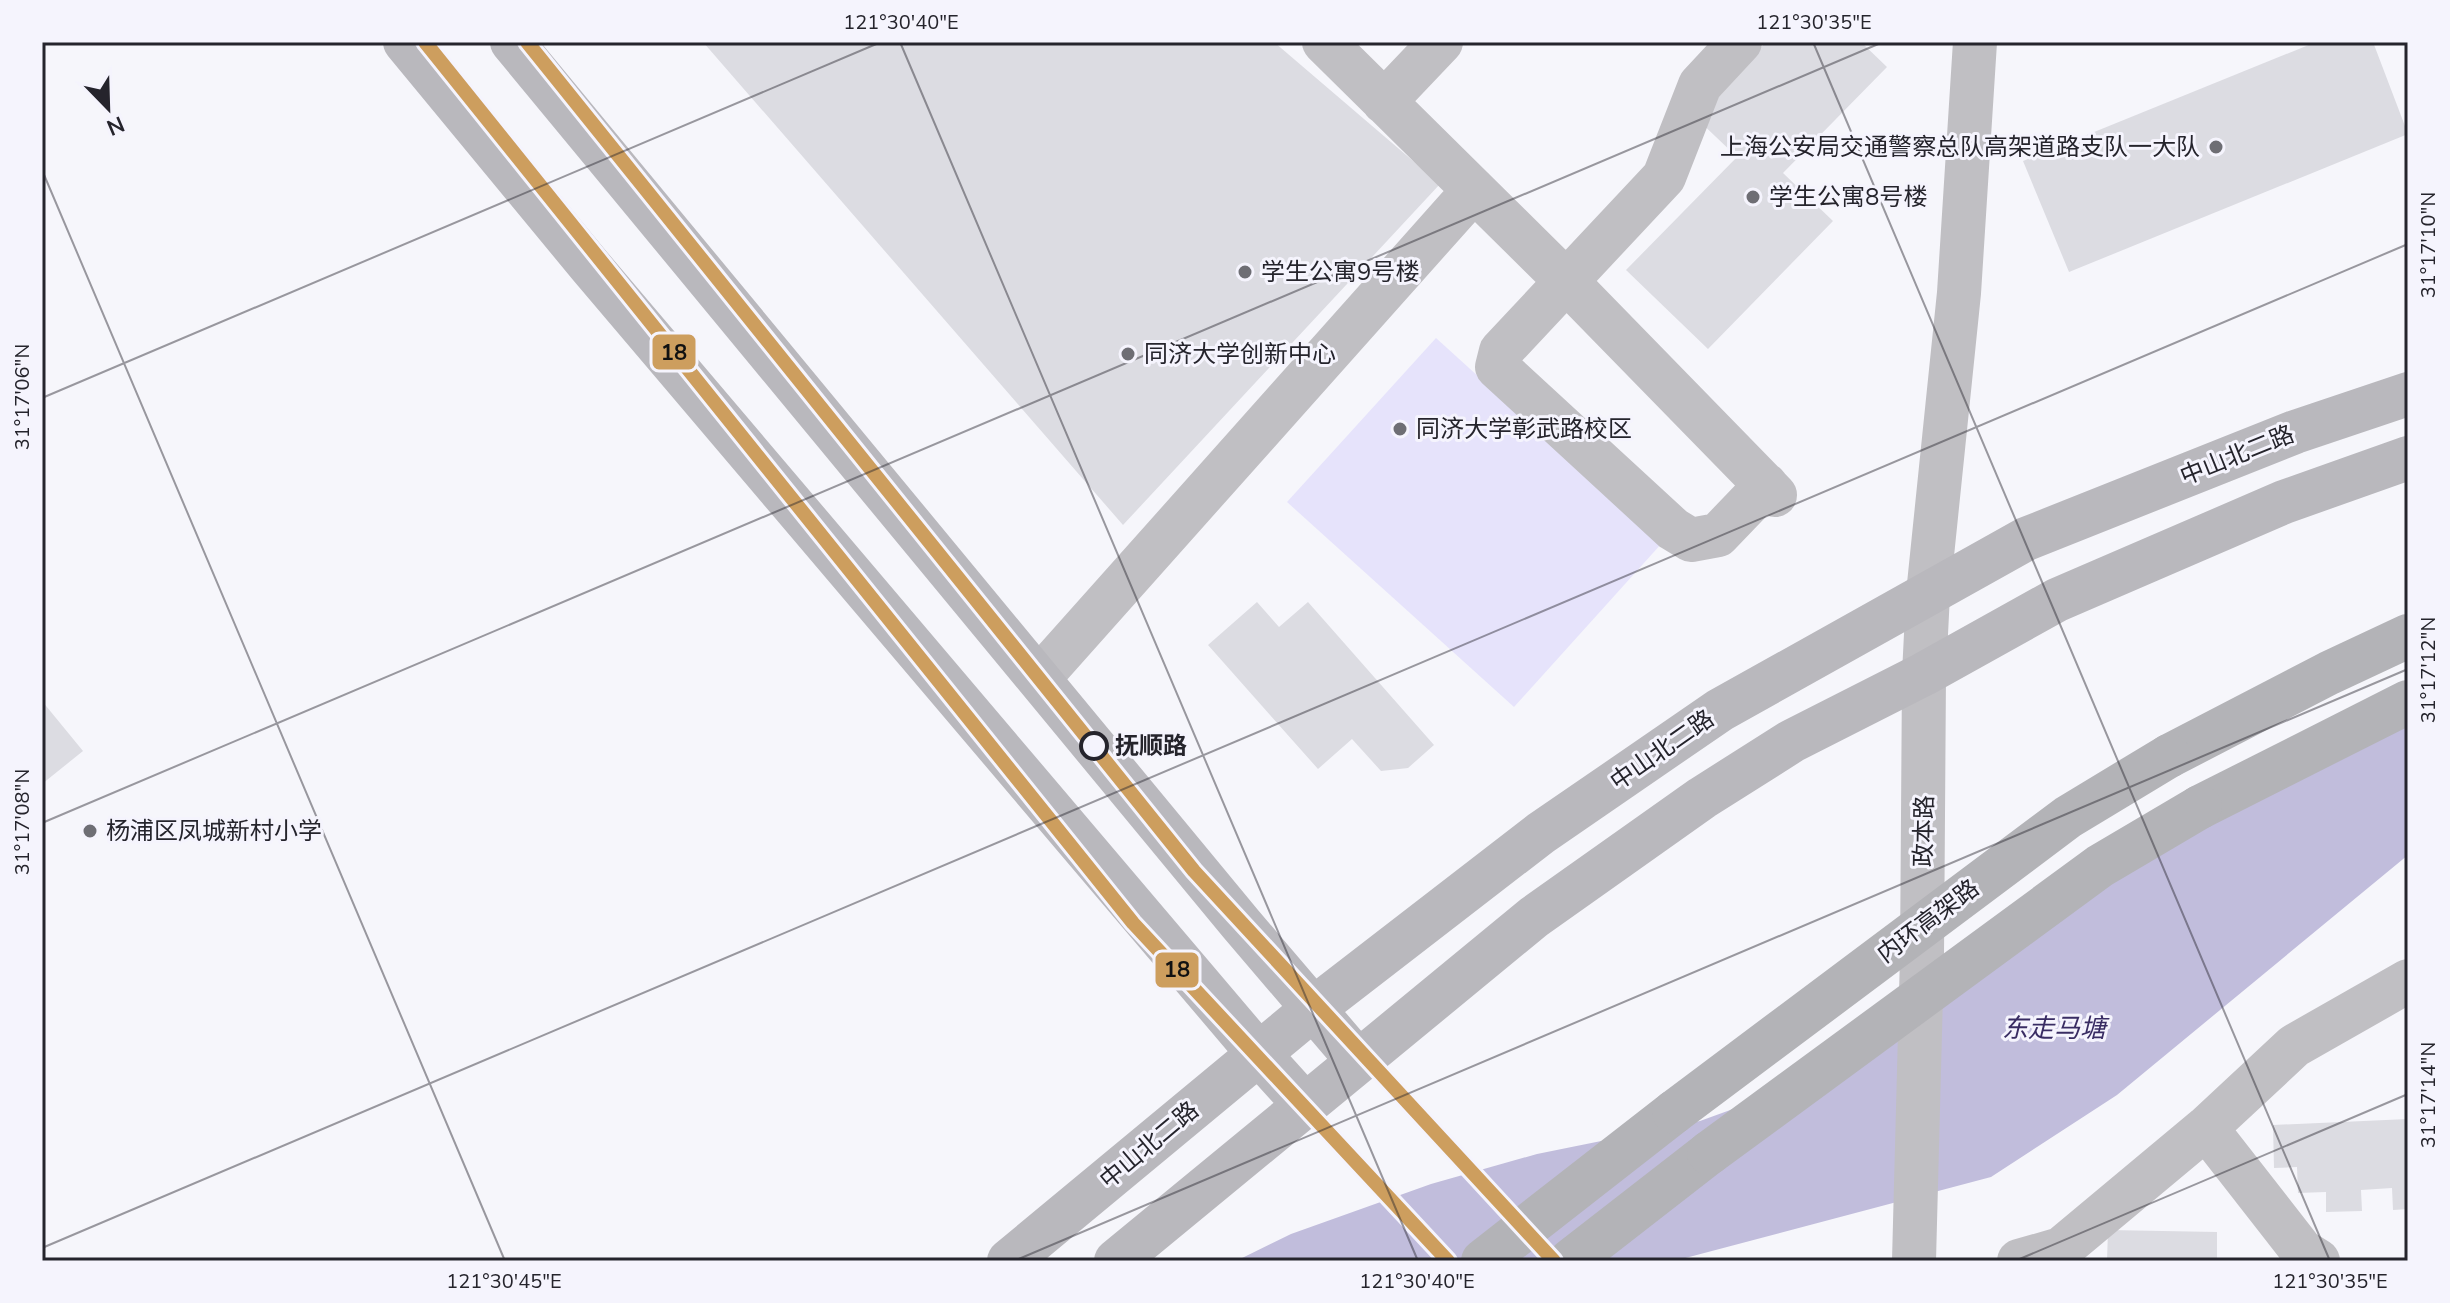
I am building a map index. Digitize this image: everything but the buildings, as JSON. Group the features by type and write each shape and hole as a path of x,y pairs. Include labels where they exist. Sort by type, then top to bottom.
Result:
{"highway":[{"name":"内环高架路","path":"1483,1261 1687,1102 2068,817 2169,756 2408,636"},
{"path":"1570,1261 1721,1144 2100,866 2200,807 2408,702"}],"main road":[{"path":"405,42 590,266 1305,1105"},
{"path":"512,42 1358,1061"},
{"name":"中山北二路","path":"1009,1261 1313,1009 1541,833 1720,710 2026,539 2295,432 2408,394"},
{"path":"1116,1261 1534,917 1702,798 1792,741 1924,674 2057,600 2284,502 2408,458"}],"street":[{"path":"1324,42 1567,282 1771,490 1718,535 1691,540 1673,529 1497,367 1501,351 1567,282 1664,177 1700,85 1740,42"},
{"path":"1384,102 1441,42"},
{"name":"政本路","path":"1914,1261 1928,594 1959,293 1975,42"},
{"path":"1039,678 1474,190"},
{"path":"2019,1261 2061,1249 2206,1128 2294,1046 2408,981"},
{"path":"2206,1128 2302,1251 2318,1261"}],"shaded area":[{"path":"1436,338 1662,543 1514,707 1287,502"}],"water":[{"name":"东走马塘","path":"2408,710 2408,855 2117,1095 1991,1177 1674,1261 1236,1261 1291,1234 1431,1184 1537,1154 1700,1121 1766,1097 2181,840"}],"transit line":[{"name":"18","path":"425,42 1133,923 1448,1261"},
{"name":"18","path":"527,42 1194,871 1554,1261"}],"place":[{"name":"上海公安局交通警察总队高架道路支队一大队","path":"2216,147"},
{"name":"学生公寓8号楼","path":"1753,197"},
{"name":"学生公寓9号楼","path":"1245,272"},
{"name":"同济大学创新中心","path":"1128,354"},
{"name":"同济大学彰武路校区","path":"1400,429"},
{"name":"抚顺路","path":"1094,746"},
{"name":"杨浦区凤城新村小学","path":"90,831"}]}
